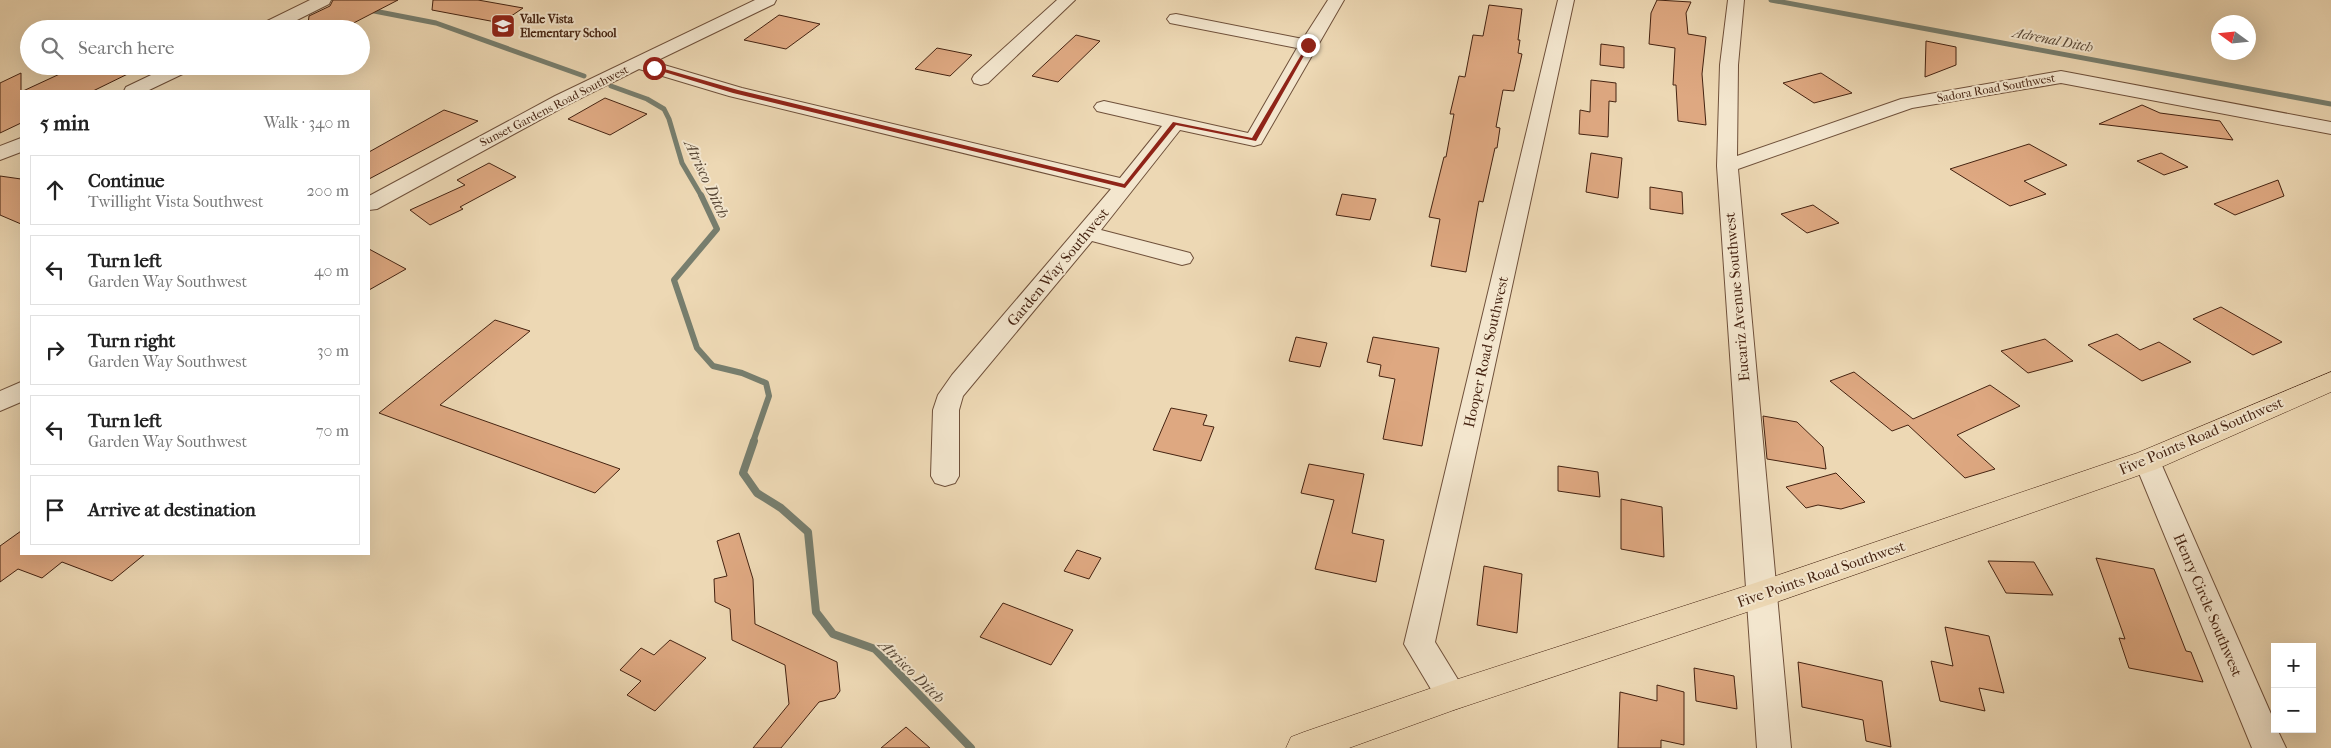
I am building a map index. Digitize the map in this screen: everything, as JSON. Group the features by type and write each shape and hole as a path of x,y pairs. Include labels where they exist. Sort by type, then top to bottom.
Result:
{"main road":[{"name":"Five Points Road Southwest","path":"1304,748 1452,696 1762,594 2147,461 2331,380"}],"street":[{"path":"283,20 323,0"},
{"name":"Sunset Gardens Road Southwest","path":"370,203 562,100 768,0"},
{"path":"981,79 1067,0"},
{"path":"1104,107 1254,140 1336,0"},
{"name":"Hooper Road Southwest","path":"1452,696 1419,644 1566,0"},
{"name":"Eucariz Avenue Southwest","path":"1736,0 1730,65 1727,166 1762,594"},
{"path":"1176,18 1308,45"},
{"path":"633,65 736,92 1125,186"},
{"path":"135,90 167,75"},
{"name":"Sadora Road Southwest","path":"1727,166 1908,103 2061,77 2331,128"},
{"name":"Garden Way Southwest","path":"946,476 946,410 951,395 1087,233 1175,123"},
{"path":"0,154 20,144"},
{"path":"1087,233 1182,258"},
{"path":"0,402 20,392"},
{"name":"Henry Circle Southwest","path":"2147,461 2269,748"},
{"path":"1762,594 1774,748"}],"building":[{"path":"333,0 398,0 359,20 308,20 309,16 330,6"},
{"path":"433,0 478,0 523,8 501,23 432,10"},
{"path":"1657,0 1691,2 1686,13 1688,34 1706,37 1702,74 1706,125 1678,121 1676,85 1673,85 1675,48 1649,44 1651,13"},
{"path":"1489,5 1522,9 1518,53 1522,54 1514,91 1503,90 1496,127 1500,128 1497,148 1495,148 1483,202 1479,201 1466,272 1431,266 1440,219 1429,217 1444,157 1446,157 1454,114 1450,114 1459,76 1465,77 1473,35 1483,36"},
{"path":"779,15 820,24 786,49 744,40"},
{"path":"1076,35 1100,41 1058,82 1032,76"},
{"path":"1926,41 1956,47 1956,65 1925,77"},
{"path":"1601,44 1624,47 1624,68 1600,65"},
{"path":"937,48 972,55 950,76 915,69"},
{"path":"20,73 21,75 20,123 0,133 0,83"},
{"path":"1821,73 1852,93 1814,103 1783,83"},
{"path":"58,75 126,75 95,90 25,90"},
{"path":"1591,80 1616,83 1616,102 1609,101 1608,137 1579,134 1580,110 1590,112"},
{"path":"605,98 647,114 610,135 568,119"},
{"path":"2142,105 2160,113 2220,121 2233,140 2099,124"},
{"path":"444,110 478,121 370,178 370,151"},
{"path":"2029,144 2067,165 2024,181 2046,194 2010,206 1950,169"},
{"path":"1591,153 1622,158 1618,198 1586,192"},
{"path":"2161,153 2188,167 2164,175 2137,161"},
{"path":"489,163 516,177 460,207 463,209 430,225 410,210 465,185 457,180"},
{"path":"0,176 20,179 20,224 0,215"},
{"path":"2278,180 2284,196 2235,215 2214,204"},
{"path":"1650,187 1682,192 1683,214 1650,209"},
{"path":"1342,194 1376,199 1370,220 1336,215"},
{"path":"1813,205 1839,223 1807,233 1781,214"},
{"path":"370,250 406,269 370,289"},
{"path":"2221,307 2282,342 2253,355 2193,319"},
{"path":"495,320 530,331 440,405 620,469 595,493 379,413"},
{"path":"2117,334 2140,350 2159,342 2191,362 2142,381 2088,345"},
{"path":"1296,337 1327,343 1320,367 1289,361"},
{"path":"1373,337 1439,348 1422,446 1383,439 1395,379 1379,376 1381,365 1367,362"},
{"path":"2045,339 2073,361 2028,373 2001,351"},
{"path":"1854,372 1913,419 1990,385 2020,406 1957,435 1995,469 1965,478 1908,425 1892,431 1830,381"},
{"path":"1171,408 1207,415 1203,425 1214,427 1201,461 1153,450"},
{"path":"1763,416 1797,422 1823,447 1826,469 1767,459"},
{"path":"1309,464 1364,474 1352,533 1384,540 1376,582 1315,569 1334,500 1301,493"},
{"path":"1558,466 1598,472 1600,497 1558,491"},
{"path":"1836,473 1865,502 1841,509 1818,505 1806,508 1786,487"},
{"path":"1621,499 1662,507 1664,557 1621,549"},
{"path":"20,532 20,555 144,555 112,581 62,562 42,578 18,569 0,582 0,546"},
{"path":"739,533 753,579 755,624 837,662 840,691 835,698 819,702 781,748 753,748 789,704 785,665 732,640 730,609 715,602 714,579 727,576 717,541"},
{"path":"1077,550 1101,558 1089,579 1064,571"},
{"path":"2096,558 2154,569 2186,651 2191,652 2203,682 2129,668 2119,638 2125,639"},
{"path":"1988,561 2034,562 2053,595 2006,593"},
{"path":"1484,566 1522,574 1517,633 1477,625"},
{"path":"1003,603 1073,630 1051,665 980,637"},
{"path":"1945,627 1989,636 2004,693 1979,688 1985,711 1940,701 1931,661 1953,666"},
{"path":"670,640 706,658 655,711 627,695 641,681 620,670 641,648 654,655"},
{"path":"1798,662 1882,681 1891,747 1866,741 1863,720 1802,707"},
{"path":"1694,668 1734,676 1737,709 1696,701"},
{"path":"1657,685 1684,692 1684,745 1661,740 1661,748 1618,748 1620,692 1657,701"},
{"path":"906,727 930,748 881,748"}],"waterway":[{"name":"Adrenal Ditch","path":"1771,0 2331,104"},
{"name":"Atrisco Ditch","path":"369,10 436,23 584,76"},
{"name":"Atrisco Ditch","path":"611,86 647,99 664,109 669,119 682,163 702,196"},
{"name":"Atrisco Ditch","path":"702,196 717,229 674,280 697,348 713,366 742,373 766,383 769,396 753,442"},
{"name":"Atrisco Ditch","path":"754,441 743,473 757,493 781,508 808,532 816,612 833,634 875,649 971,748"}],"place":[{"name":"Valle Vista Elementary School","path":"503,26"}],"route":[{"path":"654,68 736,92 1125,186 1175,123 1254,140 1308,45"}]}
